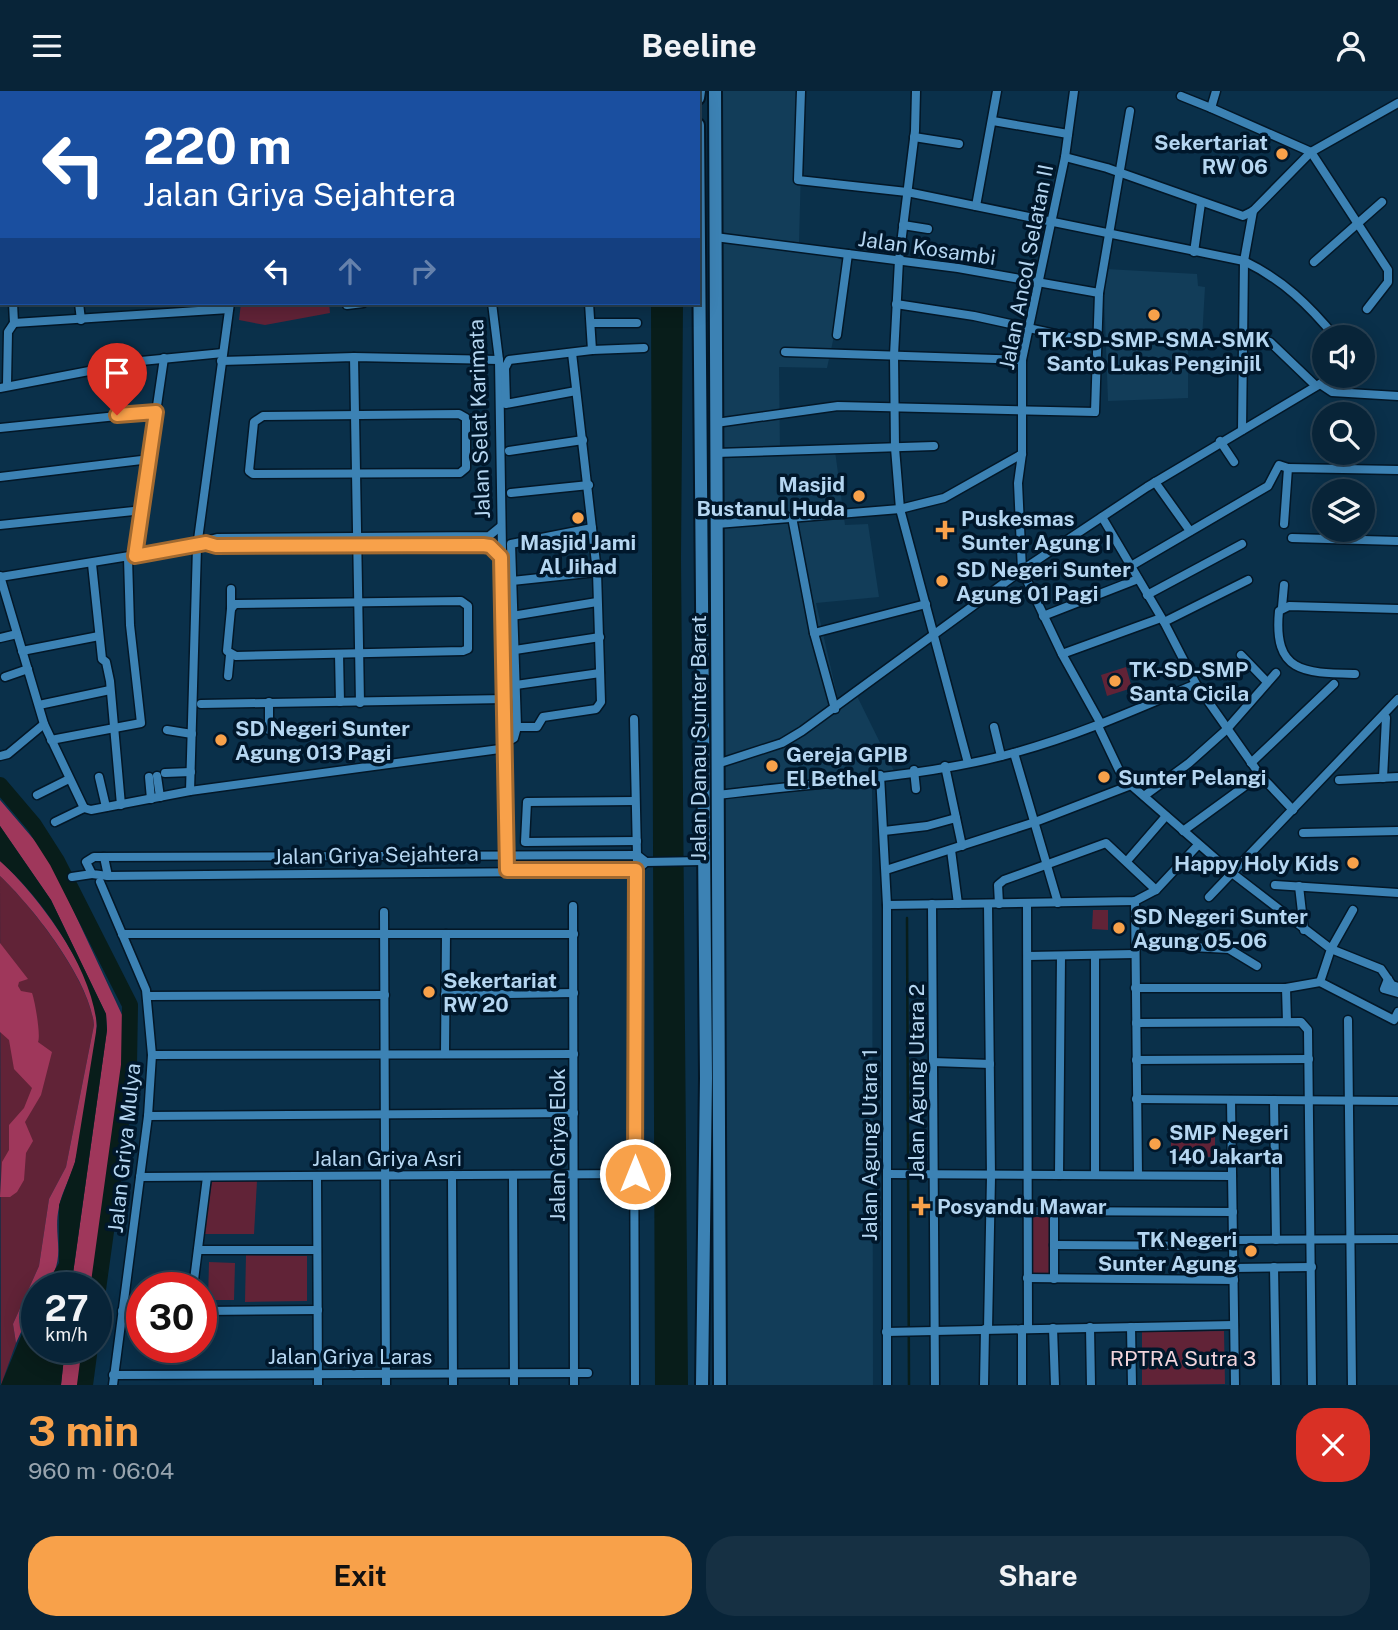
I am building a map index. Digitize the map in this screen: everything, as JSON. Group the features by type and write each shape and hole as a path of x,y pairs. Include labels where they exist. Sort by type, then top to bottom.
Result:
{"main road":[{"name":"Jalan Danau Sunter Barat","path":"702,1385 712,1077 717,795 715,91"},
{"name":"Jalan Danau Sunter Barat","path":"700,284 703,595 697,861 712,1077 720,1385"},
{"path":"703,595 717,595"}],"street":[{"path":"802,91 798,180 907,193 1052,220 1244,261 1269,273 1306,302 1325,325"},
{"path":"916,91 914,137 896,304 895,448 900,509 968,763"},
{"path":"976,206 997,91"},
{"name":"Jalan Ancol Selatan II","path":"1074,91 1065,157 1022,360 1018,483 1022,570 1119,770 1131,785 1198,845 1274,903 1304,930 1331,949 1381,969 1398,987"},
{"path":"1211,108 1216,91"},
{"path":"1181,96 1311,152 1389,276 1388,282 1367,309"},
{"path":"1242,430 1244,261 1254,211 1311,152 1398,103"},
{"path":"716,423 838,406 1095,412 1099,293 1130,111"},
{"path":"993,121 1068,134"},
{"path":"914,137 959,143"},
{"path":"1065,157 1121,173 1236,215 1254,211"},
{"path":"1314,262 1382,202"},
{"path":"1194,252 1201,203"},
{"path":"903,225 928,229"},
{"name":"Jalan Kosambi","path":"715,236 899,260 1099,293"},
{"path":"837,335 848,254"},
{"path":"896,304 974,316 1074,338"},
{"path":"13,305 14,323 8,332 3,386 164,358 354,357 502,363 592,349 644,348"},
{"path":"79,305 81,320"},
{"name":"Jalan Selat Karimata","path":"492,305 502,363 500,527 507,745 507,870"},
{"path":"589,305 592,349"},
{"path":"14,323 81,320 229,306 200,543 190,791"},
{"path":"591,323 637,323"},
{"path":"1243,336 1270,342 1312,379"},
{"path":"785,352 1022,360"},
{"path":"517,727 535,728 542,717 596,709 601,702 597,572 572,353"},
{"path":"354,357 360,703"},
{"path":"51,740 141,723 131,645 131,557 143,510 164,358"},
{"path":"502,363 506,404 576,391"},
{"path":"717,764 782,743 835,709 934,632 1022,570 1220,441 1316,388"},
{"path":"1324,388 1332,392 1398,396"},
{"path":"0,428 156,412"},
{"path":"459,414 466,418 466,468 464,472 356,475 253,474 249,471 257,419 355,415 459,414"},
{"path":"509,451 583,440"},
{"path":"1220,441 1234,462"},
{"path":"716,453 934,446"},
{"path":"717,524 900,509 944,498 1021,454"},
{"path":"0,477 150,459"},
{"path":"1131,566 1268,486 1279,465 1288,468 1398,470"},
{"path":"1284,524 1288,468"},
{"path":"1155,482 1190,531"},
{"path":"511,493 589,485"},
{"path":"0,525 143,510"},
{"path":"792,517 814,633 835,709"},
{"path":"1102,517 1163,620 1196,684 1260,775 1293,810"},
{"path":"357,542 489,536 500,527"},
{"path":"55,823 85,808 106,807 190,791 507,745 514,738 517,727 511,544 592,528"},
{"path":"85,808 44,723 0,577 131,557 217,538 483,545 490,546 501,557"},
{"path":"1292,538 1398,541"},
{"path":"1147,595 1241,544"},
{"path":"92,564 99,636 110,690 121,804"},
{"path":"512,581 597,572"},
{"path":"1043,616 1139,579"},
{"path":"1062,655 1163,620 1248,580"},
{"path":"1284,585 1277,636 1290,660 1314,673 1355,674"},
{"path":"228,676 231,589"},
{"path":"230,655 359,654 468,649 468,606 461,601 242,603 235,604 232,609"},
{"path":"512,616 597,602"},
{"path":"814,633 926,604"},
{"path":"1282,607 1398,609"},
{"path":"0,638 17,634"},
{"path":"22,651 99,636"},
{"path":"515,650 600,637"},
{"path":"339,654 340,702"},
{"path":"1241,655 1267,682"},
{"path":"5,677 28,669"},
{"path":"1144,796 1189,763 1226,730 1276,673"},
{"path":"516,685 600,674"},
{"path":"717,795 968,763 1014,753 1099,725 1196,684"},
{"path":"1251,763 1334,684"},
{"path":"39,705 110,690"},
{"path":"201,704 506,699"},
{"path":"1209,897 1398,699"},
{"path":"269,702 269,730"},
{"path":"1383,778 1385,718"},
{"path":"634,719 637,841 635,1385"},
{"path":"0,756 8,754 44,723"},
{"path":"994,727 1001,756"},
{"path":"167,730 192,734"},
{"path":"1014,753 1058,902"},
{"path":"946,766 962,846"},
{"path":"915,770 916,789"},
{"path":"155,798 157,775 191,772"},
{"path":"880,775 887,905 1135,901 1156,890 1198,845"},
{"path":"1183,831 1260,775"},
{"path":"1339,780 1398,777"},
{"path":"99,778 106,807"},
{"path":"37,795 69,779"},
{"path":"886,870 1035,822 1131,785"},
{"path":"635,801 527,802 525,842 637,841"},
{"path":"1127,861 1166,816"},
{"path":"884,831 927,826 957,818"},
{"path":"1303,833 1398,831"},
{"path":"999,904 1000,882 1106,843 1156,890"},
{"path":"951,850 958,904"},
{"path":"637,855 649,862"},
{"name":"Jalan Griya Sejahtera","path":"104,857 637,855"},
{"path":"92,874 87,864 89,858 104,857 108,876"},
{"path":"636,870 649,862 697,861"},
{"name":"Jalan Griya Sejahtera","path":"72,877 92,874 108,876 636,870"},
{"name":"Jalan Griya Mulya","path":"100,882 147,996 152,1055 148,1116 113,1385"},
{"path":"1275,885 1398,893"},
{"path":"1299,885 1304,930"},
{"path":"1135,901 1138,1175"},
{"name":"Jalan Agung Utara 2","path":"932,904 936,1385"},
{"path":"984,1385 990,1177 988,904"},
{"path":"1022,1385 1028,1211 1027,904"},
{"name":"Jalan Agung Utara 1","path":"887,905 891,1174 887,1385"},
{"name":"Jalan Griya Elok","path":"573,906 575,1385"},
{"path":"1320,982 1331,949 1353,910"},
{"path":"384,912 386,1385"},
{"path":"121,934 574,933"},
{"path":"445,1054 446,934"},
{"path":"1136,944 1229,949 1257,966"},
{"path":"1028,956 1135,954"},
{"path":"1059,1175 1061,956"},
{"path":"1095,956 1095,1174"},
{"path":"1388,979 1384,989 1398,993"},
{"path":"1135,988 1286,988 1320,982 1394,1020 1398,1012"},
{"path":"1286,988 1287,1022"},
{"path":"445,995 574,993"},
{"path":"147,996 385,995"},
{"path":"1348,1020 1352,1385"},
{"path":"1136,1023 1287,1022 1304,1024 1308,1030 1312,1385"},
{"path":"152,1055 575,1054"},
{"path":"1136,1060 1309,1059"},
{"path":"933,1062 990,1064"},
{"path":"1136,1099 1398,1101"},
{"path":"1231,1100 1235,1385"},
{"path":"1274,1100 1276,1240"},
{"path":"148,1116 574,1113"},
{"name":"Jalan Griya Asri","path":"139,1177 635,1174"},
{"path":"891,1174 990,1177 1095,1174 1232,1176"},
{"path":"452,1175 453,1385"},
{"path":"513,1175 514,1385"},
{"path":"317,1176 318,1385"},
{"path":"195,1272 207,1177"},
{"path":"1028,1211 1233,1212"},
{"path":"1054,1211 1054,1279"},
{"path":"1054,1245 1398,1239"},
{"path":"198,1249 317,1250"},
{"path":"1274,1267 1276,1385"},
{"path":"1233,1268 1312,1267"},
{"path":"1027,1278 1234,1280"},
{"path":"217,1311 318,1310"},
{"path":"886,1332 1234,1325"},
{"path":"1131,1327 1132,1385"},
{"path":"1053,1328 1055,1385"},
{"path":"1090,1328 1091,1385"},
{"name":"Jalan Griya Laras","path":"113,1375 588,1373"}],"shaded area":[{"path":"723,91 803,91 799,243 850,263 827,368 779,367 780,453 835,451 845,525 868,524 879,597 816,603 839,704 856,694 894,771 872,773 873,1385 726,1385 721,533"},
{"name":"TK-SD-SMP-SMA-SMK Santo Lukas Penginjil","path":"1106,269 1197,274 1198,286 1205,287 1202,339 1188,340 1188,398 1108,401 1104,292"},
{"path":"651,305 683,305 681,558 688,1385 655,1385"},
{"path":"0,800 48,856 123,1017 125,1045 95,1272 73,1272 107,1030 106,1014 51,900 0,826"},
{"path":"0,826 51,900 106,1014 107,1030 73,1272 54,1272 59,1263 59,1205 75,1162 97,1026 86,981 62,936 32,894 0,861"},
{"path":"0,861 29,891 59,931 83,974 96,1013 93,1064 82,1130 57,1218 58,1258 54,1272 36,1272 49,1199 66,1167 94,1025 82,987 58,945 28,906 0,876"},
{"path":"0,943 28,979 19,982 18,986 21,991 32,993 38,1042 52,1052 41,1095 25,1122 33,1141 26,1153 24,1180 17,1192 10,1197 0,1197 2,1162 9,1150 9,1125 24,1108 32,1088 14,1069 9,1040 0,1032"},
{"path":"21,1306 21,1332 16,1343 13,1324"},
{"path":"21,1336 21,1363 63,1363 61,1385 1,1385"},
{"path":"63,1363 83,1363 80,1385 61,1385"}],"green space":[{"path":"241,305 329,305 330,313 265,325 239,320"},
{"path":"1126,667 1132,688 1107,696 1101,675"},
{"path":"0,876 28,906 58,946 82,988 94,1025 66,1167 49,1199 39,1266 36,1272 21,1272 21,1306 13,1324 16,1343 1,1385"},
{"path":"1093,910 1108,910 1108,930 1092,929"},
{"path":"1171,1131 1215,1131 1215,1157 1171,1156"},
{"path":"212,1180 257,1181 254,1234 204,1234"},
{"path":"1030,1217 1050,1217 1051,1275 1030,1275"},
{"path":"246,1255 307,1256 307,1301 245,1302"},
{"path":"209,1262 235,1263 234,1300 217,1300 217,1272 209,1272"},
{"name":"RPTRA Sutra 3","path":"1224,1331 1225,1384 1142,1385 1142,1332"}],"waterway":[{"path":"0,785 34,825 57,861 130,1005 129,1065 100,1272"},
{"path":"907,918 909,1385"},
{"path":"85,1385 88,1363"}],"place":[{"name":"Sekertariat RW 06","path":"1282,154"},
{"name":"TK-SD-SMP-SMA-SMK Santo Lukas Penginjil","path":"1154,315"},
{"name":"Masjid Bustanul Huda","path":"859,496"},
{"name":"Masjid Jami Al Jihad","path":"578,518"},
{"name":"Puskesmas Sunter Agung I","path":"945,530"},
{"name":"SD Negeri Sunter Agung 01 Pagi","path":"942,581"},
{"name":"TK-SD-SMP Santa Cicila","path":"1115,681"},
{"name":"SD Negeri Sunter Agung 013 Pagi","path":"221,740"},
{"name":"Gereja GPIB El Bethel","path":"772,766"},
{"name":"Sunter Pelangi","path":"1104,777"},
{"name":"Happy Holy Kids","path":"1353,863"},
{"name":"SD Negeri Sunter Agung 05-06","path":"1119,928"},
{"name":"Sekertariat RW 20","path":"429,992"},
{"name":"SMP Negeri 140 Jakarta","path":"1155,1144"},
{"name":"Posyandu Mawar","path":"921,1206"},
{"name":"TK Negeri Sunter Agung","path":"1251,1251"}],"route":[{"path":"117,415 156,412 135,556 206,543 216,546 483,545 496,550 501,557 507,728 507,870 636,870 635,1174"}]}
